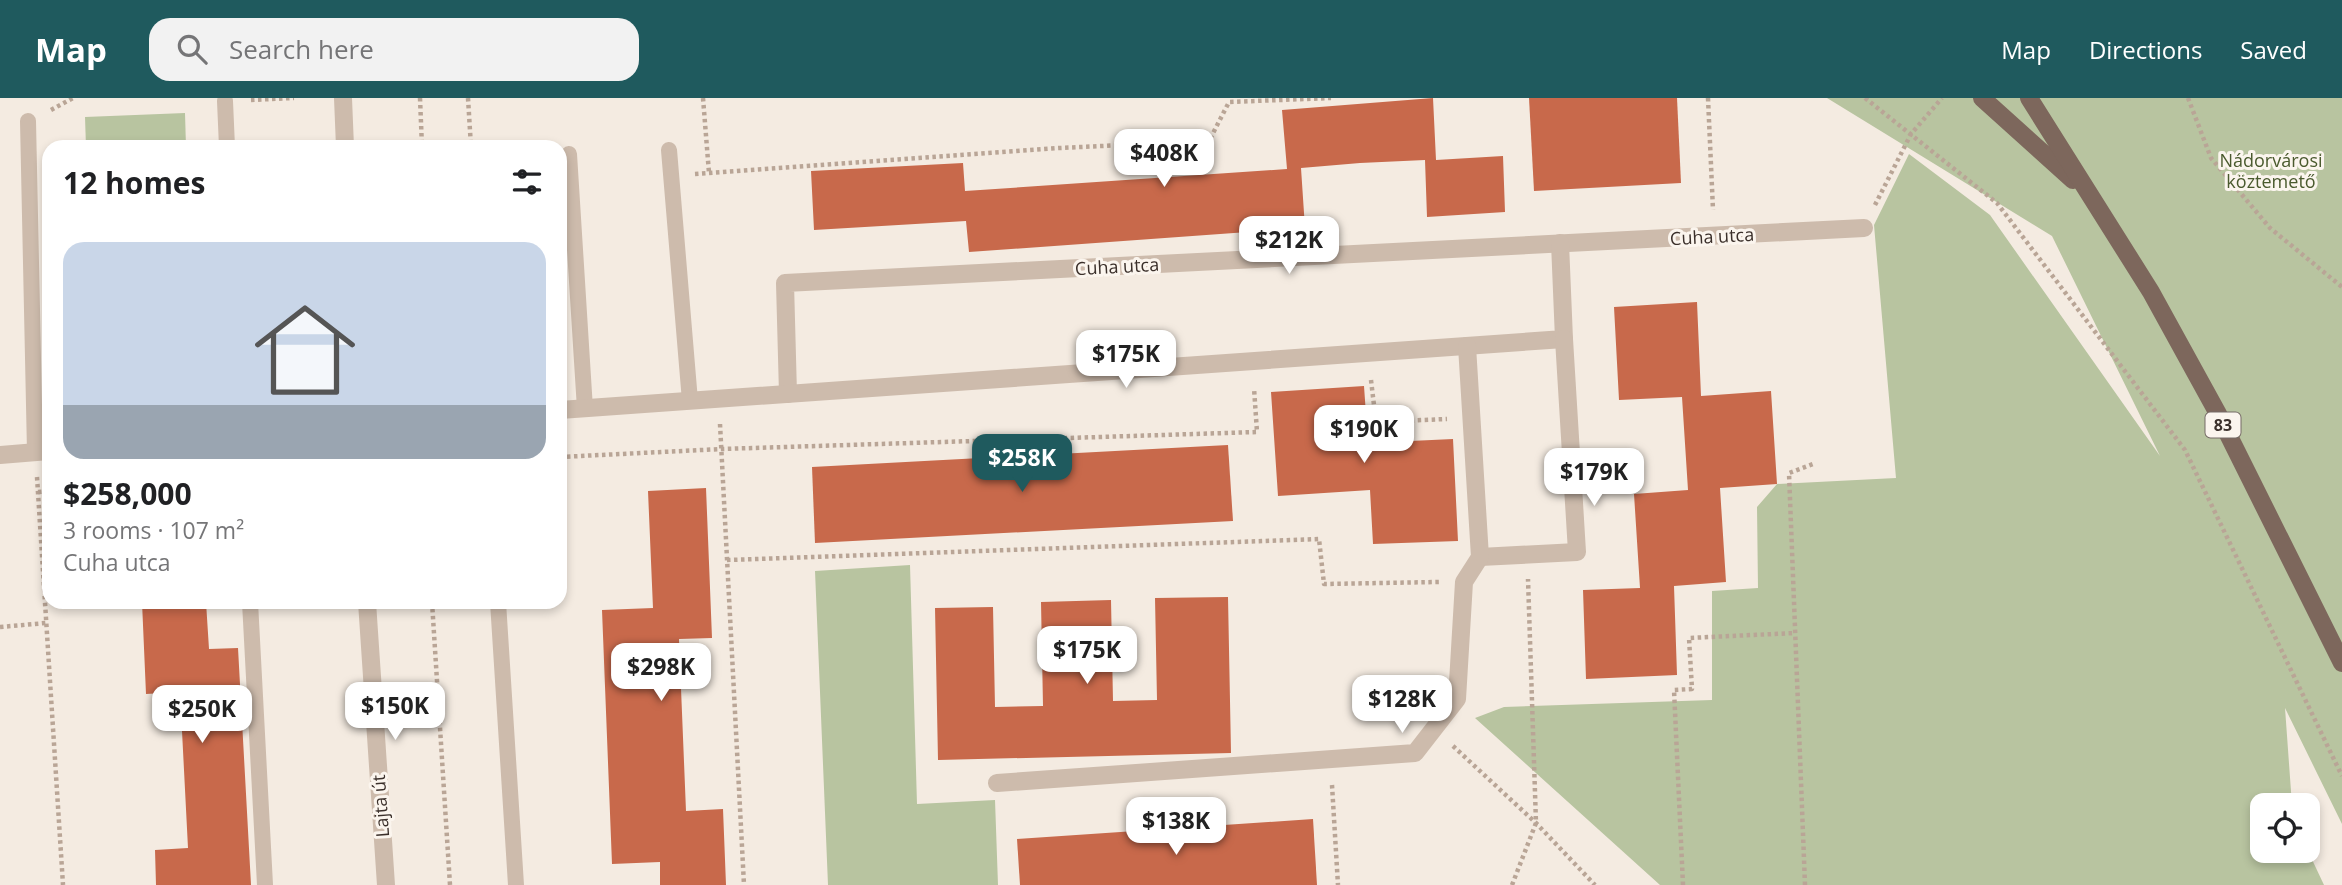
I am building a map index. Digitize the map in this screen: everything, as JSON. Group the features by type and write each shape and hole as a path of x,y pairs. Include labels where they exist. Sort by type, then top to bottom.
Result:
{"main road":[{"name":"83","path":"1982,98 2088,195"},
{"name":"83","path":"2029,98 2151,292 2217,412 2342,663"}],"street":[{"path":"343,98 345,140"},
{"name":"Cuha utca","path":"788,394 785,283 1864,228"},
{"path":"1480,557 1577,552 1560,243"},
{"path":"567,409 1564,339"},
{"path":"997,783 1416,753 1457,699 1464,582 1480,557 1467,346"},
{"path":"0,456 42,452"},
{"name":"Lajta út","path":"367,609 386,885"}],"lane":[{"path":"225,101 227,140"},
{"path":"28,121 42,452"},
{"path":"669,150 690,401"},
{"path":"569,154 585,408"},
{"path":"250,609 265,885"},
{"path":"498,609 516,885"}],"path":[{"path":"225,101 294,98"},
{"path":"420,98 422,140"},
{"path":"468,98 471,140"},
{"path":"702,98 709,173"},
{"path":"671,177 1059,148 1209,141 1229,102 1331,98"},
{"path":"1709,98 1714,236"},
{"path":"1865,98 1997,203 2185,450 2342,776"},
{"path":"1864,228 1911,134 1941,98"},
{"path":"2188,98 2211,158 2270,228 2342,287"},
{"path":"1359,380 1372,380 1376,422 1471,418"},
{"path":"567,457 722,449 1257,432 1254,385"},
{"path":"719,399 744,885"},
{"path":"42,452 38,492 42,558"},
{"path":"1805,885 1789,473 1813,464"},
{"path":"38,492 42,492"},
{"path":"727,560 1319,539 1325,584 1464,582"},
{"path":"1512,885 1536,823 1527,556"},
{"path":"45,609 63,885"},
{"path":"432,609 450,885"},
{"path":"0,627 46,623"},
{"path":"1683,885 1674,690 1692,689 1689,638 1795,634"},
{"path":"1434,729 1536,823 1595,885"},
{"path":"1331,759 1338,885"}],"green space":[{"name":"Nádorvárosi köztemető","path":"1827,98 2342,98 2342,824 2285,708 2291,793 2250,793 2250,863 2314,863 2324,885 1660,885 1475,718 1504,707 1712,700 1712,591 1758,588 1757,507 1777,484 1896,478 1874,225 1909,154 1990,215 2160,456 2052,236"},
{"path":"185,113 186,140 86,140 85,117"},
{"path":"910,565 917,804 995,800 998,885 828,885 815,571"}],"building":[{"path":"1433,98 1436,160 1503,156 1505,212 1427,217 1425,160 1301,168 1305,228 969,252 966,221 814,230 811,171 963,163 965,191 1287,169 1282,110"},
{"path":"1529,98 1677,98 1681,183 1534,191"},
{"path":"1697,302 1701,396 1771,391 1777,484 1720,488 1726,582 1674,586 1677,675 1586,679 1583,590 1640,588 1634,494 1688,490 1682,397 1619,400 1614,307"},
{"path":"1364,386 1368,443 1453,439 1458,541 1373,544 1370,490 1278,496 1271,392"},
{"path":"1228,445 1233,521 815,543 812,467"},
{"path":"706,488 712,638 679,639 686,811 723,809 726,885 660,885 660,862 612,864 602,610 653,608 648,491"},
{"path":"1228,597 1231,753 938,760 935,608 993,607 995,707 1043,706 1041,602 1111,600 1113,701 1157,700 1155,598"},
{"path":"142,609 206,609 209,649 238,648 251,885 156,885 155,850 188,848 180,692 146,694"},
{"path":"1313,819 1317,885 1020,885 1017,839"}]}
